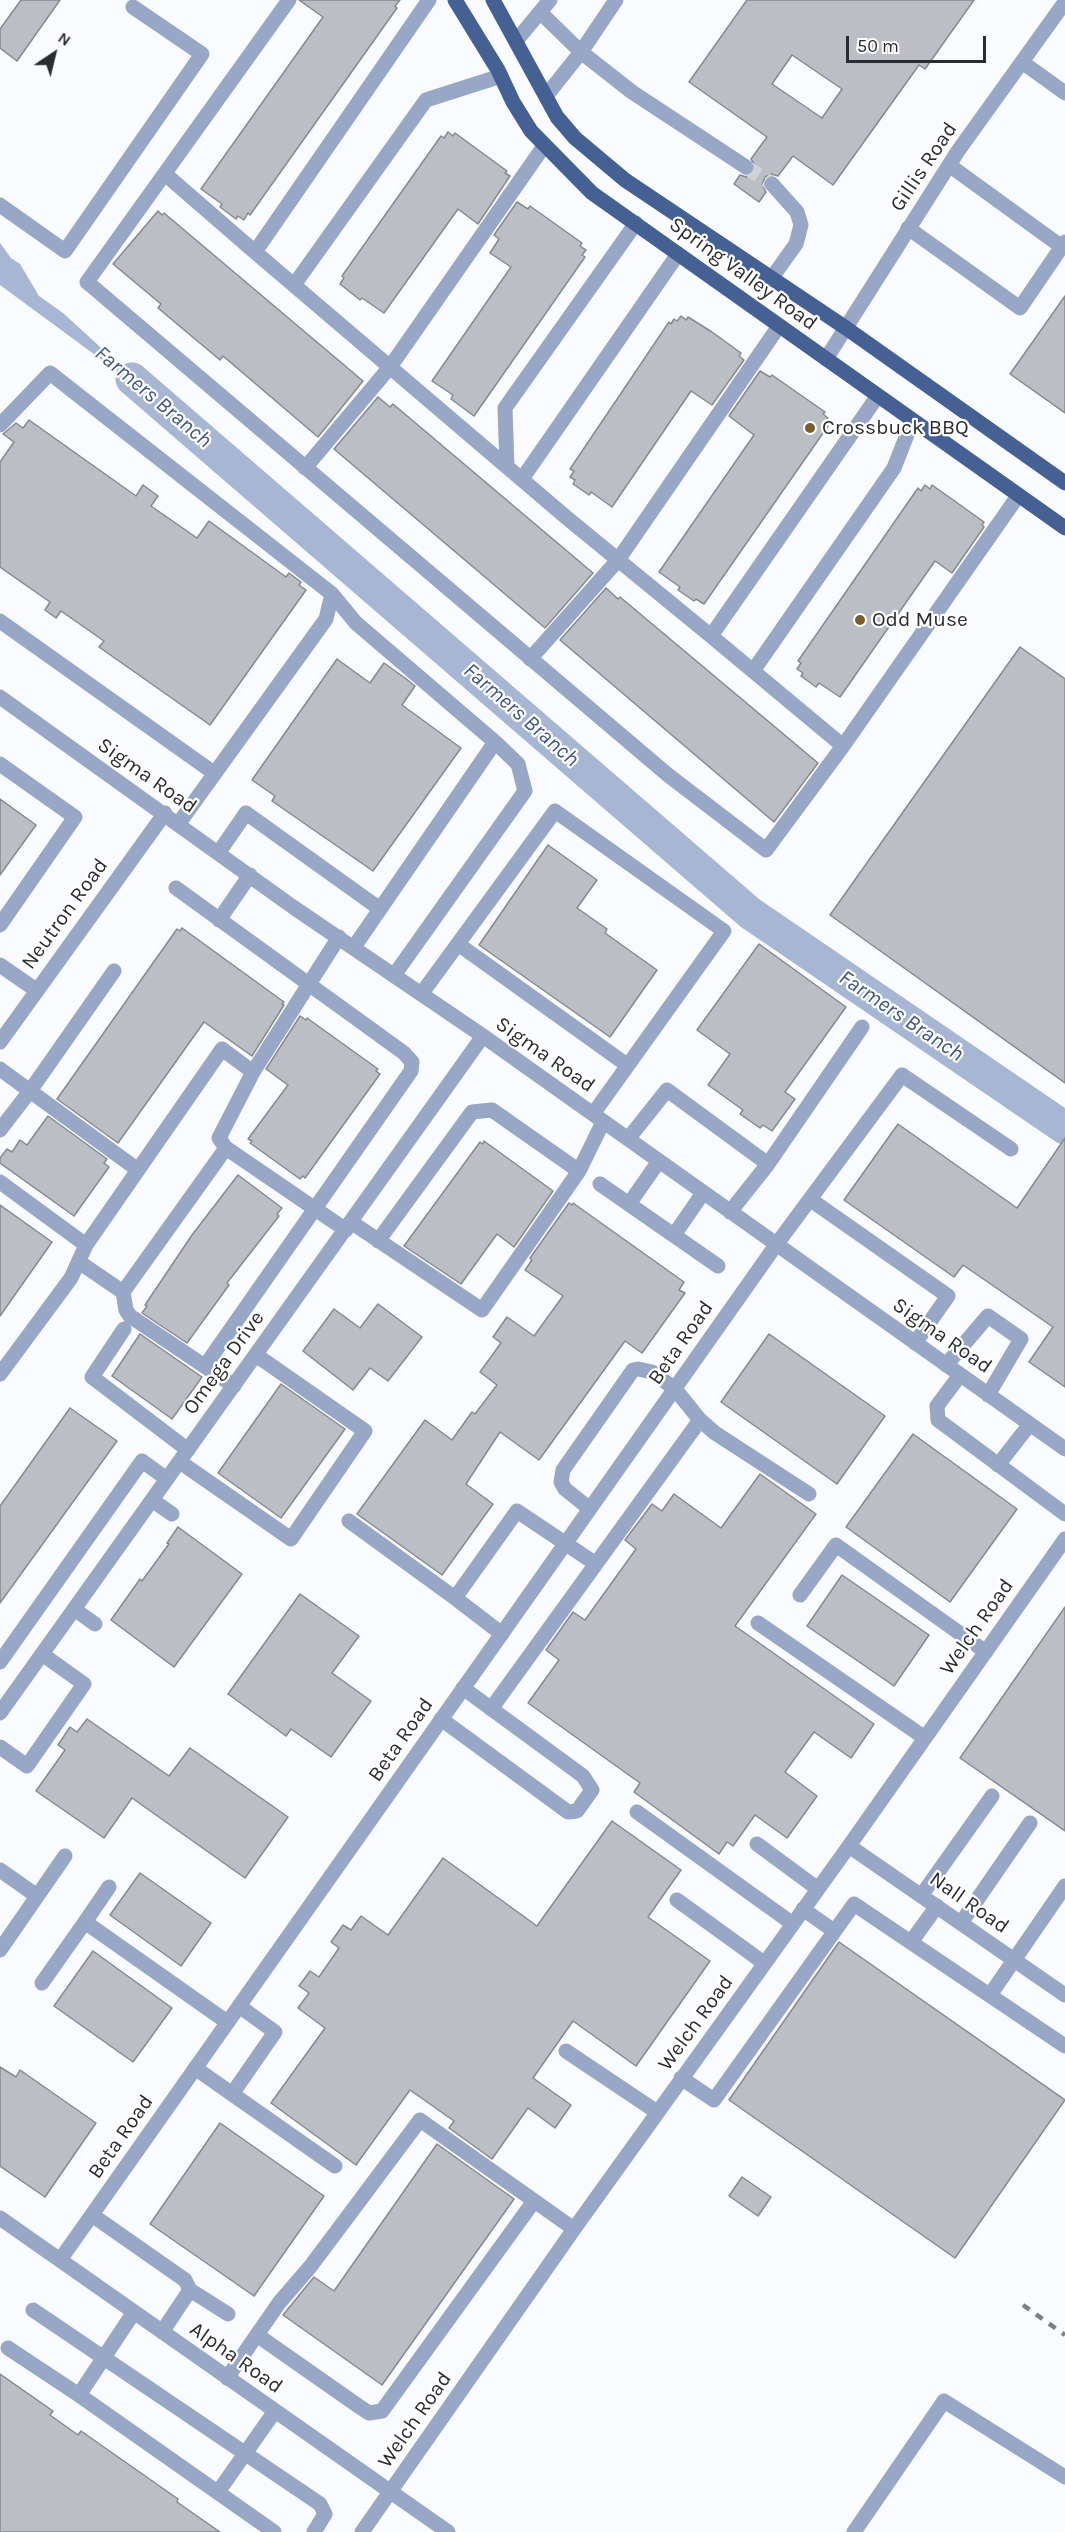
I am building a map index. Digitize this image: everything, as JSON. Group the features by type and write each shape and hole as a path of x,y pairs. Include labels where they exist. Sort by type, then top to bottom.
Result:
{"main road":[{"name":"Spring Valley Road","path":"455,0 531,131 592,193 912,422 1065,528"},
{"name":"Spring Valley Road","path":"493,0 557,117 576,138 625,180 846,328 1065,483"}],"street":[{"path":"289,0 87,282 668,775 766,850 843,746 1018,496"},
{"path":"255,252 429,0"},
{"path":"546,96 581,52 616,0"},
{"path":"0,205 65,251 202,54 132,2"},
{"name":"Gillis Road","path":"826,359 949,165 1065,2"},
{"path":"516,41 545,6 581,52 632,92 746,167"},
{"path":"1022,62 1065,93"},
{"path":"294,285 426,100 501,76"},
{"path":"305,468 390,367 544,146"},
{"path":"908,228 1020,308 1064,245 949,165"},
{"path":"165,174 618,560 843,746"},
{"path":"771,279 796,244 801,225 797,212 772,184"},
{"path":"507,466 506,408 636,223"},
{"path":"522,479 678,254"},
{"path":"530,659 618,560 778,326"},
{"path":"0,425 50,373 332,594 356,623 518,764 525,791 395,974"},
{"path":"711,636 877,397"},
{"path":"753,671 894,468 912,422"},
{"path":"178,823 326,619 332,594"},
{"path":"0,621 214,773"},
{"name":"Sigma Road","path":"0,697 1065,1449"},
{"path":"354,947 495,742"},
{"path":"0,764 75,818 0,925"},
{"path":"339,937 253,1072 219,1138 226,1148 315,1209 378,1241 482,1310 579,1171 598,1118 627,1065 724,931 555,811 422,993"},
{"name":"Neutron Road","path":"0,1042 165,813"},
{"path":"219,852 246,813 380,909"},
{"path":"219,920 250,875"},
{"path":"176,888 309,982 404,1053 410,1058 412,1065 411,1071 204,1366"},
{"path":"458,944 627,1065"},
{"path":"0,965 36,990"},
{"path":"0,1130 114,971"},
{"path":"730,1212 768,1164 862,1028"},
{"name":"Omega Drive","path":"0,1713 483,1036"},
{"path":"0,1374 71,1278 86,1245 222,1049 253,1072"},
{"path":"0,1069 138,1170"},
{"name":"Beta Road","path":"60,2260 777,1245 902,1075 1011,1149"},
{"path":"628,1139 667,1090 768,1164"},
{"path":"378,1241 472,1112 492,1110 579,1171"},
{"path":"226,1148 123,1292 126,1310 130,1316 234,1386"},
{"path":"629,1204 659,1161"},
{"path":"0,1182 86,1245"},
{"path":"600,1184 718,1266"},
{"path":"674,1235 703,1192"},
{"path":"811,1200 948,1296 915,1343"},
{"path":"79,1262 123,1292"},
{"path":"946,1365 988,1316 1021,1339 988,1395"},
{"path":"124,1329 92,1377 184,1456 291,1539 365,1431 256,1355"},
{"path":"590,1509 565,1489 561,1482 565,1465 633,1370 652,1372 675,1389 700,1420 715,1433 809,1494"},
{"path":"960,1375 937,1406 938,1420 1065,1514"},
{"path":"491,1709 700,1420"},
{"path":"998,1465 1030,1424"},
{"path":"0,1662 142,1461 167,1479"},
{"path":"152,1500 172,1514"},
{"path":"454,1598 517,1512 596,1564"},
{"path":"349,1521 502,1634"},
{"name":"Welch Road","path":"362,2532 574,2229 849,1846 1065,1539"},
{"path":"800,1595 836,1545 986,1652"},
{"path":"74,1609 95,1623"},
{"path":"758,1623 925,1738"},
{"path":"0,1748 27,1766 84,1684 42,1654"},
{"path":"441,1719 568,1812 577,1811 592,1790 583,1776 463,1688"},
{"path":"921,1896 992,1796"},
{"path":"637,1812 793,1924"},
{"path":"961,1923 1030,1823"},
{"path":"757,1844 818,1889"},
{"name":"Nall Road","path":"849,1846 1065,1995"},
{"path":"0,1950 65,1856"},
{"path":"0,1870 37,1896"},
{"path":"990,1995 1065,1886"},
{"path":"42,1983 109,1887"},
{"path":"677,1900 764,1963"},
{"path":"681,2078 714,2100 854,1904 1065,2046"},
{"path":"911,1942 937,1906"},
{"path":"803,1909 834,1931"},
{"path":"85,1922 227,2022"},
{"path":"232,2094 275,2032 238,2006"},
{"path":"566,2051 657,2112"},
{"path":"195,2068 335,2166"},
{"path":"227,2378 279,2303 323,2250 420,2120 574,2229"},
{"path":"257,2335 369,2413 382,2411 534,2201"},
{"path":"92,2215 184,2280 190,2290 228,2314"},
{"name":"Alpha Road","path":"0,2218 448,2532"},
{"path":"162,2332 190,2290"},
{"path":"33,2310 320,2504 325,2514 314,2532"},
{"path":"79,2395 134,2312"},
{"path":"8,2348 274,2532"},
{"path":"854,2532 944,2401 1065,2477"},
{"path":"218,2492 275,2411"}],"water":[{"path":"0,243 11,258 20,264 39,296 63,313 167,408 0,285"}],"building":[{"path":"21,0 60,0 17,61 0,48 0,29"},
{"path":"299,0 400,0 395,6 397,8 250,215 248,213 244,220 238,216 236,219 220,207 222,204 201,189 323,17"},
{"path":"747,0 974,0 925,69 919,65 833,185 793,156 778,176 771,174 765,177 762,185 766,192 759,202 734,184 740,175 746,177 754,173 756,167 751,159 767,137 689,82","holes":["792,55 842,89 822,118 772,84"]},
{"path":"448,132 453,136 455,133 507,171 505,173 510,176 478,224 458,209 384,313 362,298 360,300 340,284 344,278 342,276 441,136 444,138"},
{"path":"517,202 528,209 530,206 582,243 580,246 586,250 582,255 585,257 474,416 451,399 453,395 432,381 511,267 490,253 499,239 494,235"},
{"path":"158,211 162,215 164,213 363,381 318,437 223,356 220,360 158,308 161,304 113,264"},
{"path":"1065,296 1065,413 1010,374"},
{"path":"681,316 686,320 688,317 712,332 741,353 739,356 744,360 712,405 691,391 612,507 591,492 589,495 573,484 575,480 570,477 574,471 570,469 669,322 671,324 674,319 677,321"},
{"path":"760,371 770,377 772,375 825,412 823,414 828,418 824,424 828,426 704,604 696,599 694,601 678,590 680,587 659,572 754,435 729,416"},
{"path":"378,397 390,407 393,404 593,573 545,628 334,449"},
{"path":"29,420 136,496 143,485 158,496 151,506 197,538 209,521 286,577 289,573 301,582 299,585 306,590 210,725 99,647 104,641 61,611 56,618 45,610 50,602 0,567 0,462 14,442 3,434 16,423 23,428"},
{"name":"Odd Muse","path":"925,485 930,489 932,485 956,502 984,522 982,525 984,527 952,573 935,561 840,697 819,683 816,687 801,676 803,673 797,669 801,663 798,661 918,488 921,491"},
{"path":"606,588 618,599 620,597 818,763 774,822 560,640"},
{"path":"1020,647 1065,679 1065,1083 830,915"},
{"path":"337,659 370,683 384,663 405,678 415,686 402,705 461,748 373,871 272,801 275,796 252,780"},
{"path":"0,799 36,825 0,875"},
{"path":"548,845 597,880 577,908 607,929 605,933 657,970 610,1037 479,945"},
{"path":"182,928 284,1002 282,1004 284,1005 252,1056 204,1022 118,1143 57,1099 177,929 180,931"},
{"path":"759,944 846,1007 785,1092 795,1099 772,1131 763,1125 760,1128 740,1114 743,1110 708,1085 730,1054 697,1030"},
{"path":"300,1016 306,1020 307,1018 378,1069 376,1071 380,1074 305,1178 303,1176 300,1179 250,1143 252,1141 248,1139 288,1085 266,1069"},
{"path":"48,1116 107,1159 104,1163 109,1167 74,1216 0,1163 0,1158 7,1149 12,1152 20,1140 27,1145"},
{"path":"898,1124 1017,1208 1065,1138 1065,1387 1029,1362 1053,1327 963,1265 954,1277 844,1200"},
{"path":"484,1141 553,1191 514,1247 497,1234 461,1284 404,1246 480,1142 483,1144"},
{"path":"238,1175 282,1208 277,1214 279,1216 227,1283 229,1285 187,1343 142,1313 192,1235"},
{"path":"569,1203 572,1205 573,1203 684,1282 679,1290 685,1293 642,1353 625,1341 539,1460 500,1432 466,1484 493,1504 442,1575 357,1514 425,1420 452,1440 472,1412 475,1414 497,1385 480,1372 501,1343 493,1337 507,1317 534,1336 563,1296 525,1270 532,1260 530,1258"},
{"path":"0,1205 52,1242 0,1316"},
{"path":"378,1304 422,1337 388,1381 370,1368 353,1390 303,1351 334,1309 360,1328"},
{"path":"140,1334 202,1377 172,1419 112,1376"},
{"path":"769,1334 885,1416 837,1484 721,1402"},
{"path":"281,1384 345,1429 281,1518 218,1473"},
{"path":"70,1408 117,1441 0,1603 0,1506"},
{"path":"913,1434 1017,1509 950,1602 846,1527"},
{"path":"760,1474 816,1514 735,1626 874,1724 851,1758 814,1732 785,1772 817,1796 787,1838 755,1815 733,1846 727,1842 719,1854 634,1792 640,1783 528,1703 559,1660 546,1650 573,1612 585,1620 636,1549 625,1540 652,1504 662,1511 674,1494 721,1528"},
{"path":"178,1527 242,1574 174,1667 111,1620 140,1579 142,1581 169,1544 167,1543"},
{"path":"842,1575 929,1635 894,1686 807,1626"},
{"path":"300,1594 359,1636 332,1673 371,1701 331,1757 291,1729 286,1736 228,1694"},
{"path":"1065,1607 1065,1831 960,1758"},
{"path":"87,1719 169,1776 190,1748 288,1817 245,1878 132,1798 104,1838 36,1791 65,1750 58,1745 70,1727 77,1732"},
{"path":"612,1821 681,1870 648,1917 710,1961 636,2066 573,2021 533,2078 571,2105 555,2128 528,2108 492,2159 449,2128 454,2121 410,2090 356,2165 271,2103 325,2028 298,2008 309,1993 299,1986 310,1971 319,1977 339,1948 331,1942 343,1925 351,1930 361,1916 388,1935 443,1858 537,1926"},
{"path":"140,1873 211,1923 181,1966 110,1915"},
{"path":"839,1942 1065,2100 955,2258 729,2100"},
{"path":"93,1951 172,2008 133,2062 54,2006"},
{"path":"0,2067 16,2077 20,2070 96,2123 45,2197 0,2166"},
{"path":"220,2123 324,2196 254,2296 150,2224"},
{"path":"437,2144 514,2199 382,2385 283,2315 314,2277 334,2291"},
{"path":"742,2177 771,2197 758,2216 729,2196"},
{"path":"0,2374 53,2411 50,2415 78,2435 81,2431 178,2499 177,2502 220,2532 0,2532"}],"waterway":[{"name":"Farmers Branch","path":"132,379 750,913 1065,1128"}],"tunnel":[{"path":"746,167 772,184"}],"railway":[{"path":"1023,2305 1065,2335"}],"place":[{"name":"Crossbuck BBQ","path":"810,428"},
{"name":"Odd Muse","path":"860,620"}]}
